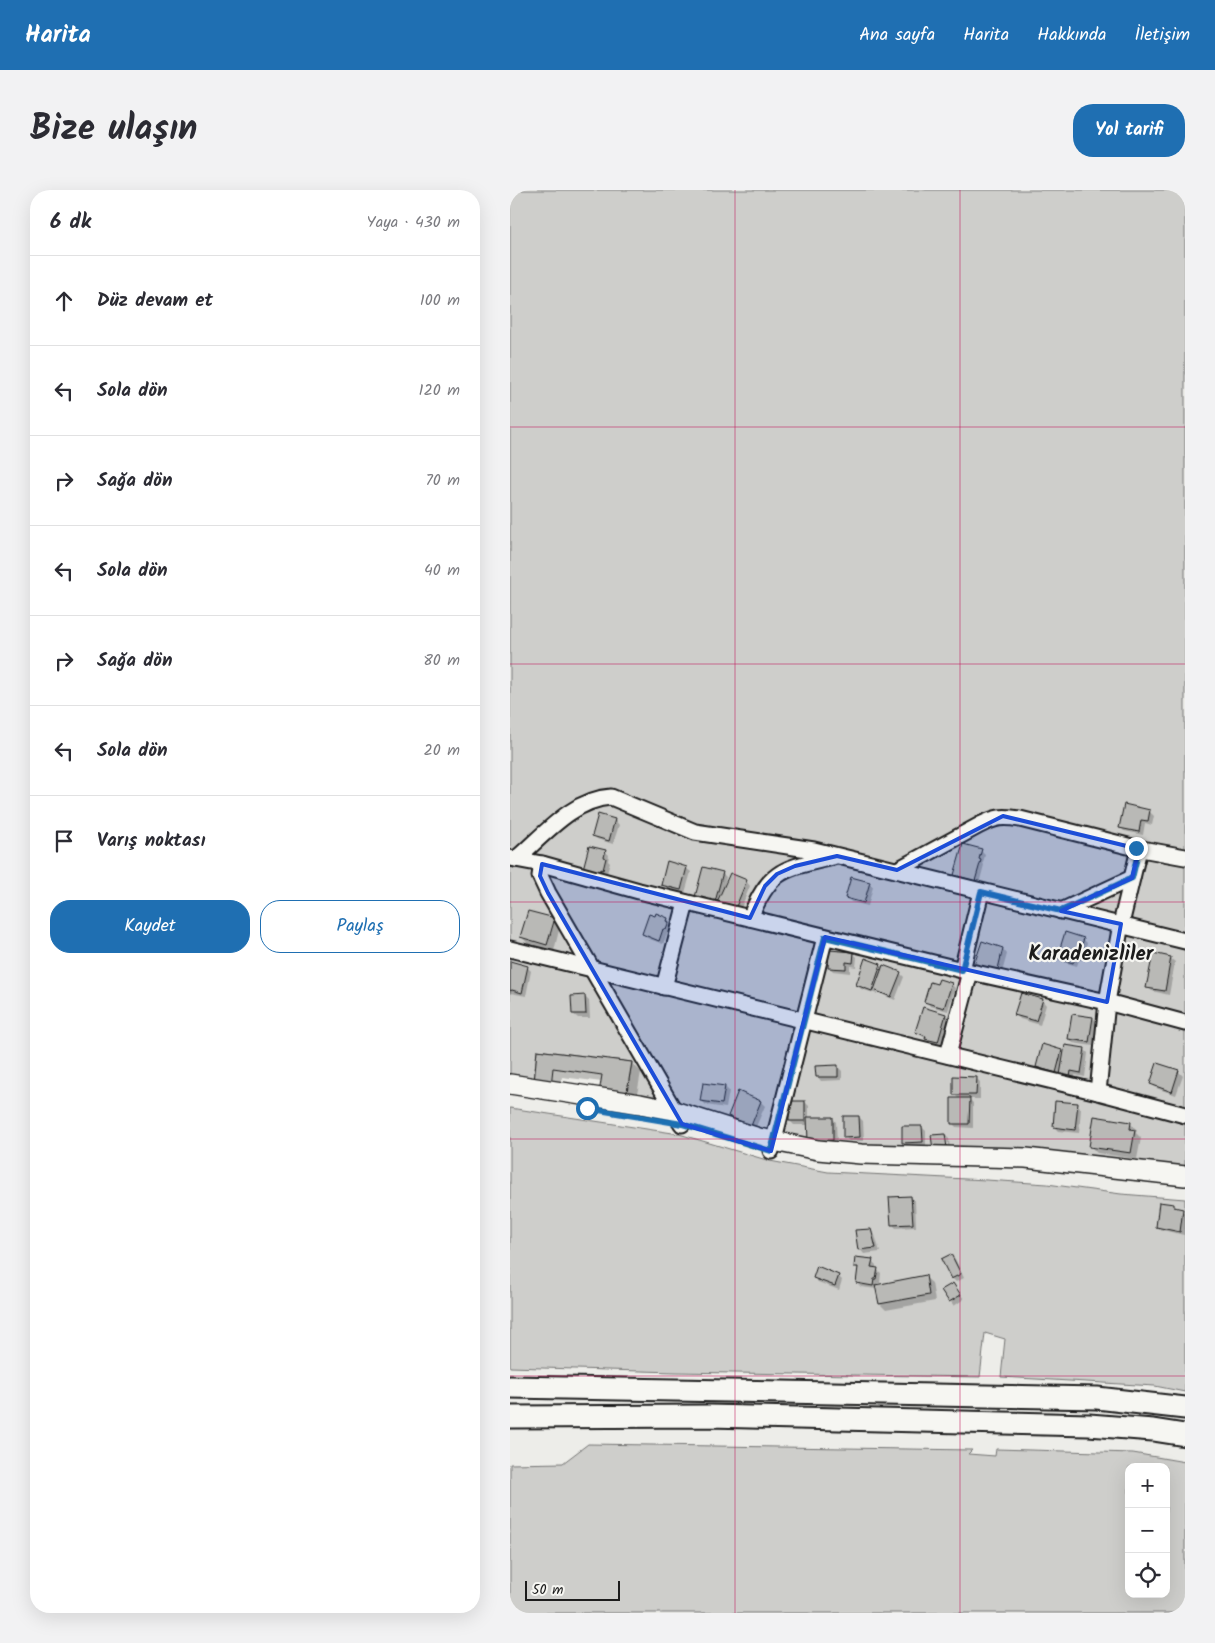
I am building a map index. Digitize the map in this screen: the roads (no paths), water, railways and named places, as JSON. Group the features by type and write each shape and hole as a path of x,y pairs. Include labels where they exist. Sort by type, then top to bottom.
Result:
{"highway":[{"path":"510,1388 1097,1398 1185,1408"},
{"path":"510,1417 710,1416 1070,1425 1153,1430 1185,1435"}],"main road":[{"path":"510,1084 640,1104 678,1118 772,1146 800,1159 857,1166 994,1167 1045,1170 1185,1186"},
{"path":"510,1096 678,1118"},
{"path":"772,1146 861,1154 1026,1158 1185,1176"}],"street":[{"path":"513,859 562,818 580,806 598,798 611,797 695,832 814,850 1185,941"},
{"path":"897,870 980,824 1003,816 1139,849 1185,857"},
{"path":"1098,1092 1107,1002 1121,924 1139,849"},
{"path":"750,918 765,886 777,874 794,866 837,856"},
{"path":"513,859 542,864 686,903 966,971 1107,1002 1185,1023"},
{"path":"542,864 540,876 548,893 678,1118"},
{"path":"1061,911 1132,878"},
{"path":"948,1055 981,892"},
{"path":"664,987 686,903"},
{"path":"772,1146 825,937"},
{"path":"510,949 948,1055 1185,1115"}],"district":[{"name":"Karadenizliler","path":"1091,953"}]}
